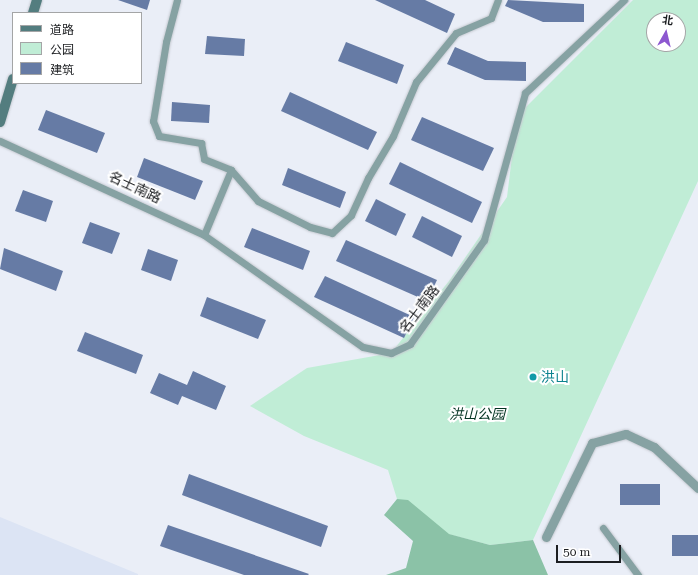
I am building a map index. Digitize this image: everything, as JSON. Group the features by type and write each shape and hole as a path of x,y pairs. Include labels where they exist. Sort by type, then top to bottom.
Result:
{"main road":[{"path":"33,12 37,0"},
{"path":"0,122 12,82"}],"street":[{"path":"177,0 166,42 153,121 159,136 201,143 204,159 231,170 258,201 310,227 332,233 351,215 368,178 393,136 416,82 456,33 491,18 498,0"},
{"name":"名士南路","path":"0,141 204,235 363,347 391,353 410,344 484,240 525,94 624,0"},
{"path":"204,235 231,170"},
{"path":"546,538 592,443 626,434 654,447 698,488"},
{"path":"603,528 638,575"}],"shaded area":[{"path":"0,517 138,574 138,575 0,575"}],"green space":[{"name":"洪山公园","path":"633,0 698,0 698,181 533,540 490,545 448,534 397,499 388,470 304,436 250,406 307,368 391,353 449,281 507,197 517,116"},
{"path":"397,499 408,500 449,534 490,545 533,540 548,575 386,575 406,568 413,541 384,515"}],"building":[{"path":"118,0 150,0 147,10"},
{"path":"375,0 425,0 455,14 447,33"},
{"path":"508,0 584,4 584,22 543,22 505,6"},
{"path":"207,36 245,39 244,56 205,54"},
{"path":"346,42 404,65 397,84 338,61"},
{"path":"455,47 488,61 526,62 526,81 485,80 447,64"},
{"path":"290,92 377,132 368,150 281,111"},
{"path":"172,102 210,105 209,123 171,121"},
{"path":"46,110 105,133 97,153 38,130"},
{"path":"422,117 494,148 483,171 411,140"},
{"path":"144,158 203,181 195,200 137,177"},
{"path":"400,162 482,202 472,223 389,184"},
{"path":"288,168 346,192 340,208 282,185"},
{"path":"23,190 53,201 46,222 15,211"},
{"path":"376,199 406,214 396,236 365,221"},
{"path":"422,216 462,236 452,257 412,237"},
{"path":"90,222 120,233 112,254 82,243"},
{"path":"252,228 310,251 303,270 244,247"},
{"path":"346,240 437,280 427,301 336,261"},
{"path":"4,248 63,271 56,291 0,269"},
{"path":"148,249 178,260 171,281 141,270"},
{"path":"325,276 414,317 404,338 314,297"},
{"path":"207,297 266,320 258,339 200,316"},
{"path":"85,332 143,355 136,374 77,351"},
{"path":"193,371 226,386 216,410 182,396 178,405 150,393 159,373 187,385"},
{"path":"189,474 328,526 321,547 182,495"},
{"path":"620,484 660,484 660,505 620,505"},
{"path":"168,525 309,574 244,575 160,546"},
{"path":"672,535 698,535 698,556 672,556"}],"place":[{"name":"洪山","path":"533,377"}]}
